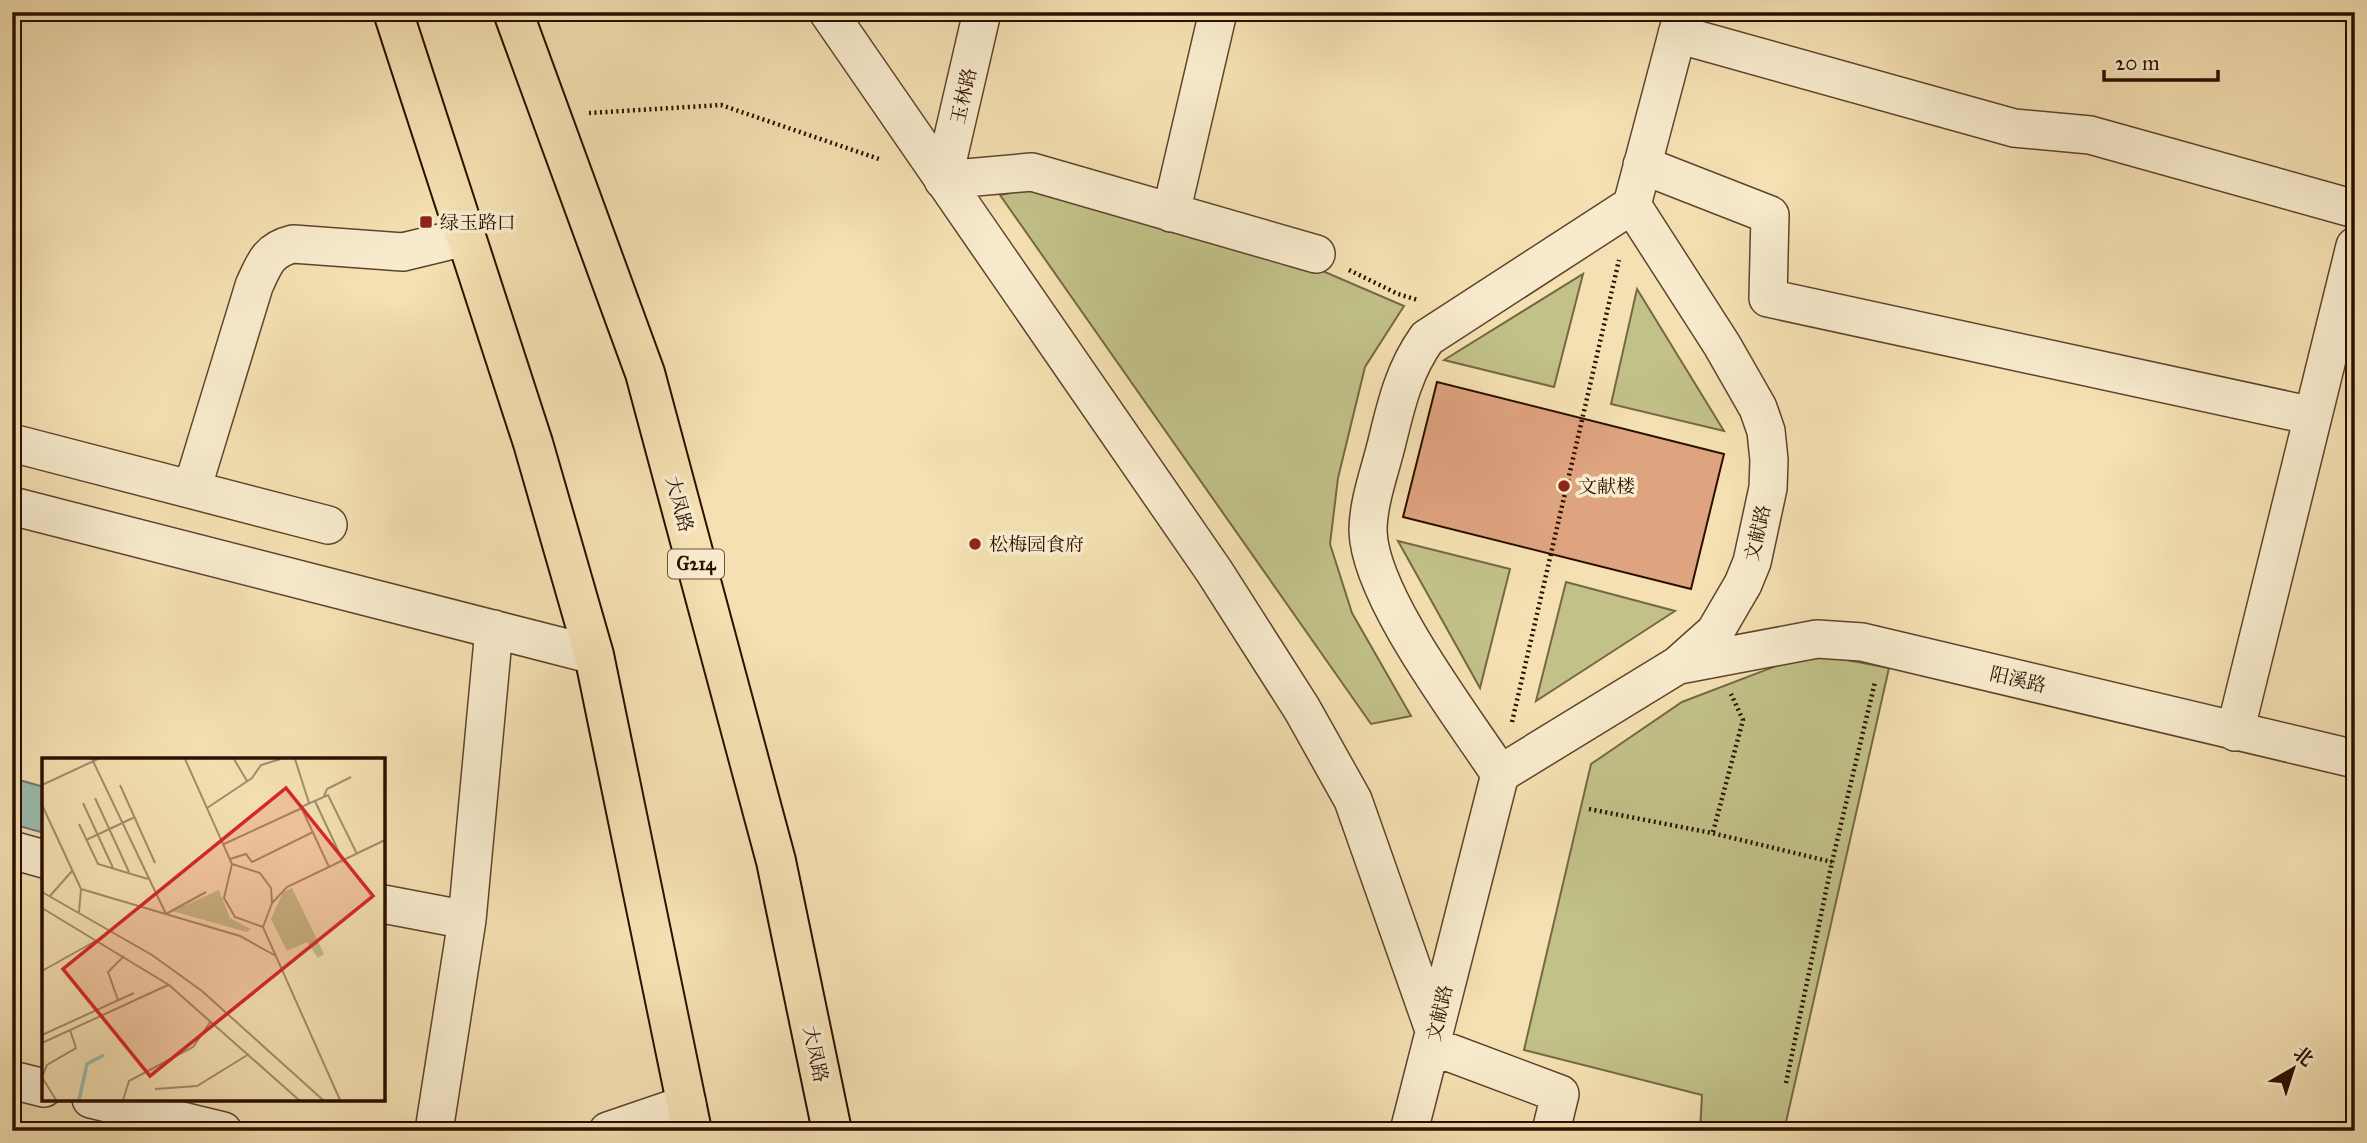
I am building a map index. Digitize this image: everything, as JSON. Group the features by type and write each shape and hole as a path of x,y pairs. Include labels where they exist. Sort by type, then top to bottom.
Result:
{"highway":[{"path":"393,12 533,443 594,655 690,1117"},
{"name":"大凤路","path":"513,12 553,115 645,373 775,861 832,1131"}],"street":[{"path":"828,12 1214,571 1302,709 1353,800 1433,1038 1560,1094 1551,1131"},
{"name":"玉林路","path":"943,180 982,12"},
{"path":"1171,213 1218,12"},
{"path":"1500,774 1394,611 1373,564 1368,531 1371,504 1401,388 1414,356 1427,338 1632,205 1680,23 2014,128 2090,135 2355,209"},
{"path":"1642,165 1770,215 1768,298 2313,416"},
{"path":"943,180 1032,172 1316,254"},
{"name":"文献路","path":"1409,1131 1500,774 1678,666 1715,632 1743,584 1752,562 1768,488 1768,450 1758,408 1723,345 1632,205"},
{"path":"192,489 254,286 269,255 277,248 293,244 402,252 465,237"},
{"path":"2235,732 2355,246"},
{"path":"12,443 328,525"},
{"path":"12,506 594,655"},
{"path":"434,1131 467,920 494,629"},
{"name":"阳溪路","path":"1678,666 1817,639 1862,642 2355,759"},
{"path":"12,850 42,858"},
{"path":"385,904 467,920"},
{"path":"12,1080 42,1088"},
{"path":"99,1101 223,1131"},
{"path":"608,1131 690,1117"}],"path":[{"path":"553,115 721,105 943,180"},
{"path":"1500,774 1632,205"},
{"path":"1316,254 1398,294 1462,313"},
{"path":"1786,1083 1832,862 1883,647"},
{"path":"1713,833 1743,720 1715,658"},
{"path":"1589,809 1713,833 1832,862"}],"green space":[{"path":"1047,186 1304,263 1404,306 1365,367 1338,478 1330,544 1352,613 1411,716 1371,724 1000,195"},
{"path":"1583,274 1554,387 1444,360"},
{"path":"1637,289 1724,431 1611,404"},
{"path":"1398,541 1510,569 1480,688"},
{"path":"1566,582 1675,611 1536,701"},
{"path":"1810,653 1889,668 1784,1131 1700,1131 1702,1095 1524,1050 1591,764 1682,702"}],"shaded area":[{"path":"12,778 42,786 42,832 12,824"}],"building":[{"name":"文献楼","path":"1437,382 1724,454 1691,589 1403,517"}],"place":[{"name":"绿玉路口","path":"426,222"},
{"name":"文献楼","path":"1564,486"},
{"name":"松梅园食府","path":"975,544"}]}
